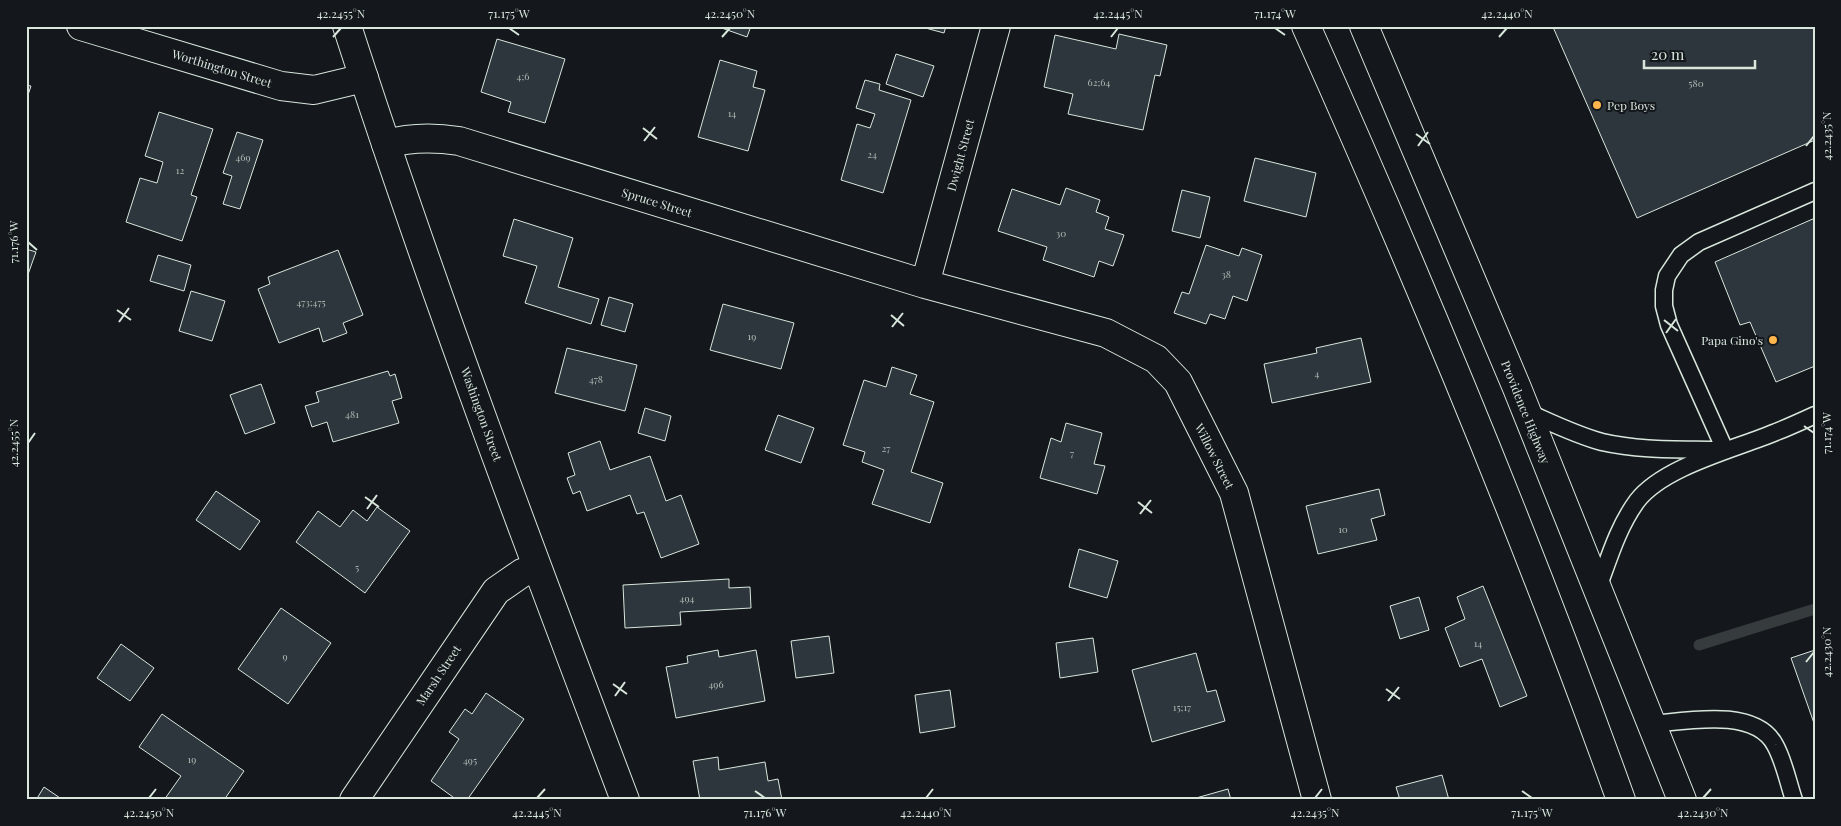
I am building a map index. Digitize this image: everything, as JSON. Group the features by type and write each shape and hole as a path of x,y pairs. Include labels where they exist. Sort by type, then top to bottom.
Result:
{"main road":[{"name":"Worthington Street","path":"81,26 281,86 314,90 364,78"},
{"name":"Washington Street","path":"347,26 386,144 537,568 625,800"},
{"name":"Dwight Street","path":"925,284 996,26"},
{"path":"1306,26 1444,342 1549,607 1621,800"},
{"name":"Providence Highway","path":"1364,26 1527,412 1682,800"},
{"name":"Spruce Street","path":"386,144 422,137 459,141 925,284"},
{"name":"Willow Street","path":"925,284 1106,333 1156,359 1178,382 1234,493 1318,800"},
{"name":"Marsh Street","path":"354,800 496,591 522,573 537,568"}],"lane":[{"path":"1377,57 1379,26"},
{"path":"1725,450 1670,324 1664,306 1667,276 1681,255 1699,242 1815,192"},
{"path":"1527,412 1572,432 1602,442 1638,448 1725,450"},
{"path":"1598,588 1617,535 1639,500 1656,484 1725,450 1776,432 1815,415"},
{"path":"1652,724 1715,718 1744,723 1762,729 1775,744 1794,800"}],"building":[{"path":"716,26 751,26 747,37"},
{"path":"918,26 946,26 944,33"},
{"path":"1815,26 1815,140 1637,218 1553,27"},
{"path":"1119,34 1167,45 1160,76 1155,75 1143,130 1068,114 1073,94 1044,87 1055,35 1116,49"},
{"path":"497,39 565,59 545,123 508,112 511,102 481,92"},
{"path":"896,54 934,66 923,97 886,84"},
{"path":"720,60 757,71 753,87 765,90 748,151 698,137"},
{"path":"865,80 880,84 879,90 911,100 883,193 841,180 857,124 870,128 875,114 856,108"},
{"path":"26,85 31,86 26,101"},
{"path":"159,112 213,129 191,195 197,197 182,241 126,222 140,178 157,183 163,162 145,156"},
{"path":"237,132 263,140 240,209 223,204 232,176 223,173"},
{"path":"1255,158 1316,173 1306,217 1244,201"},
{"path":"1066,188 1100,200 1096,212 1109,217 1105,229 1124,235 1113,266 1099,261 1094,277 1043,260 1047,247 998,231 1012,189 1060,205"},
{"path":"1182,190 1210,197 1200,238 1172,231"},
{"path":"1815,218 1815,366 1776,382 1750,322 1740,325 1715,262"},
{"path":"514,219 573,238 558,287 599,299 591,324 525,303 537,266 503,256"},
{"path":"1206,245 1239,256 1242,248 1262,255 1247,301 1233,296 1225,319 1210,314 1206,324 1174,313 1182,292 1189,294"},
{"path":"26,249 36,252 26,280"},
{"path":"338,250 363,315 343,323 347,333 323,342 319,328 279,343 258,289 270,284 268,277"},
{"path":"158,255 191,265 184,291 150,281"},
{"path":"191,291 225,301 212,341 179,331"},
{"path":"609,297 633,304 625,332 601,325"},
{"path":"723,304 794,323 781,369 710,350"},
{"path":"1361,338 1371,382 1272,403 1264,364 1317,353 1316,348"},
{"path":"567,348 637,365 625,411 555,393"},
{"path":"892,367 917,375 910,394 934,402 911,472 943,483 930,523 872,504 884,470 862,462 865,452 843,445 864,380 886,387"},
{"path":"388,371 390,376 395,374 402,398 392,401 399,423 333,442 327,422 312,427 305,406 319,402 316,392"},
{"path":"261,384 275,423 245,434 230,395"},
{"path":"645,408 671,416 665,441 638,433"},
{"path":"778,415 814,428 801,463 765,450"},
{"path":"1066,423 1102,433 1094,464 1105,466 1097,494 1040,478 1051,438 1061,442"},
{"path":"600,441 610,470 650,456 666,501 681,495 699,544 661,558 644,512 637,514 630,495 587,511 580,491 573,494 567,478 575,475 568,453"},
{"path":"1379,489 1385,515 1371,519 1377,540 1318,554 1306,506"},
{"path":"216,491 260,521 240,550 196,520"},
{"path":"377,507 410,531 365,593 296,542 318,511 340,527 353,510 367,521"},
{"path":"1079,549 1118,561 1107,598 1069,587"},
{"path":"729,579 729,588 750,587 751,608 680,612 681,625 625,628 623,585"},
{"path":"1483,586 1527,696 1500,707 1482,659 1460,667 1445,628 1465,619 1457,597"},
{"path":"1419,597 1429,630 1400,639 1390,606"},
{"path":"281,608 331,643 288,704 238,669"},
{"path":"829,636 834,673 796,678 791,641"},
{"path":"1093,638 1098,672 1060,678 1056,643"},
{"path":"121,644 154,668 130,701 97,678"},
{"path":"718,650 719,657 756,650 765,701 676,718 666,667 688,663 687,656"},
{"path":"1815,650 1815,726 1791,658"},
{"path":"1196,653 1207,692 1216,690 1225,721 1152,742 1132,670"},
{"path":"950,690 955,727 920,733 915,695"},
{"path":"486,693 524,719 467,800 457,800 431,781 459,739 449,732 465,709 472,714"},
{"path":"162,714 244,771 224,800 164,800 181,776 139,747"},
{"path":"718,757 719,770 765,762 768,781 778,779 782,800 700,800 693,761"},
{"path":"1442,775 1449,800 1400,800 1396,787"},
{"path":"44,787 63,800 36,800"},
{"path":"1228,789 1231,800 1189,800"}],"waterway":[{"path":"1699,645 1815,609"}],"place":[{"name":"Pep Boys","path":"1597,105"},
{"name":"Papa Gino's","path":"1773,340"}]}
